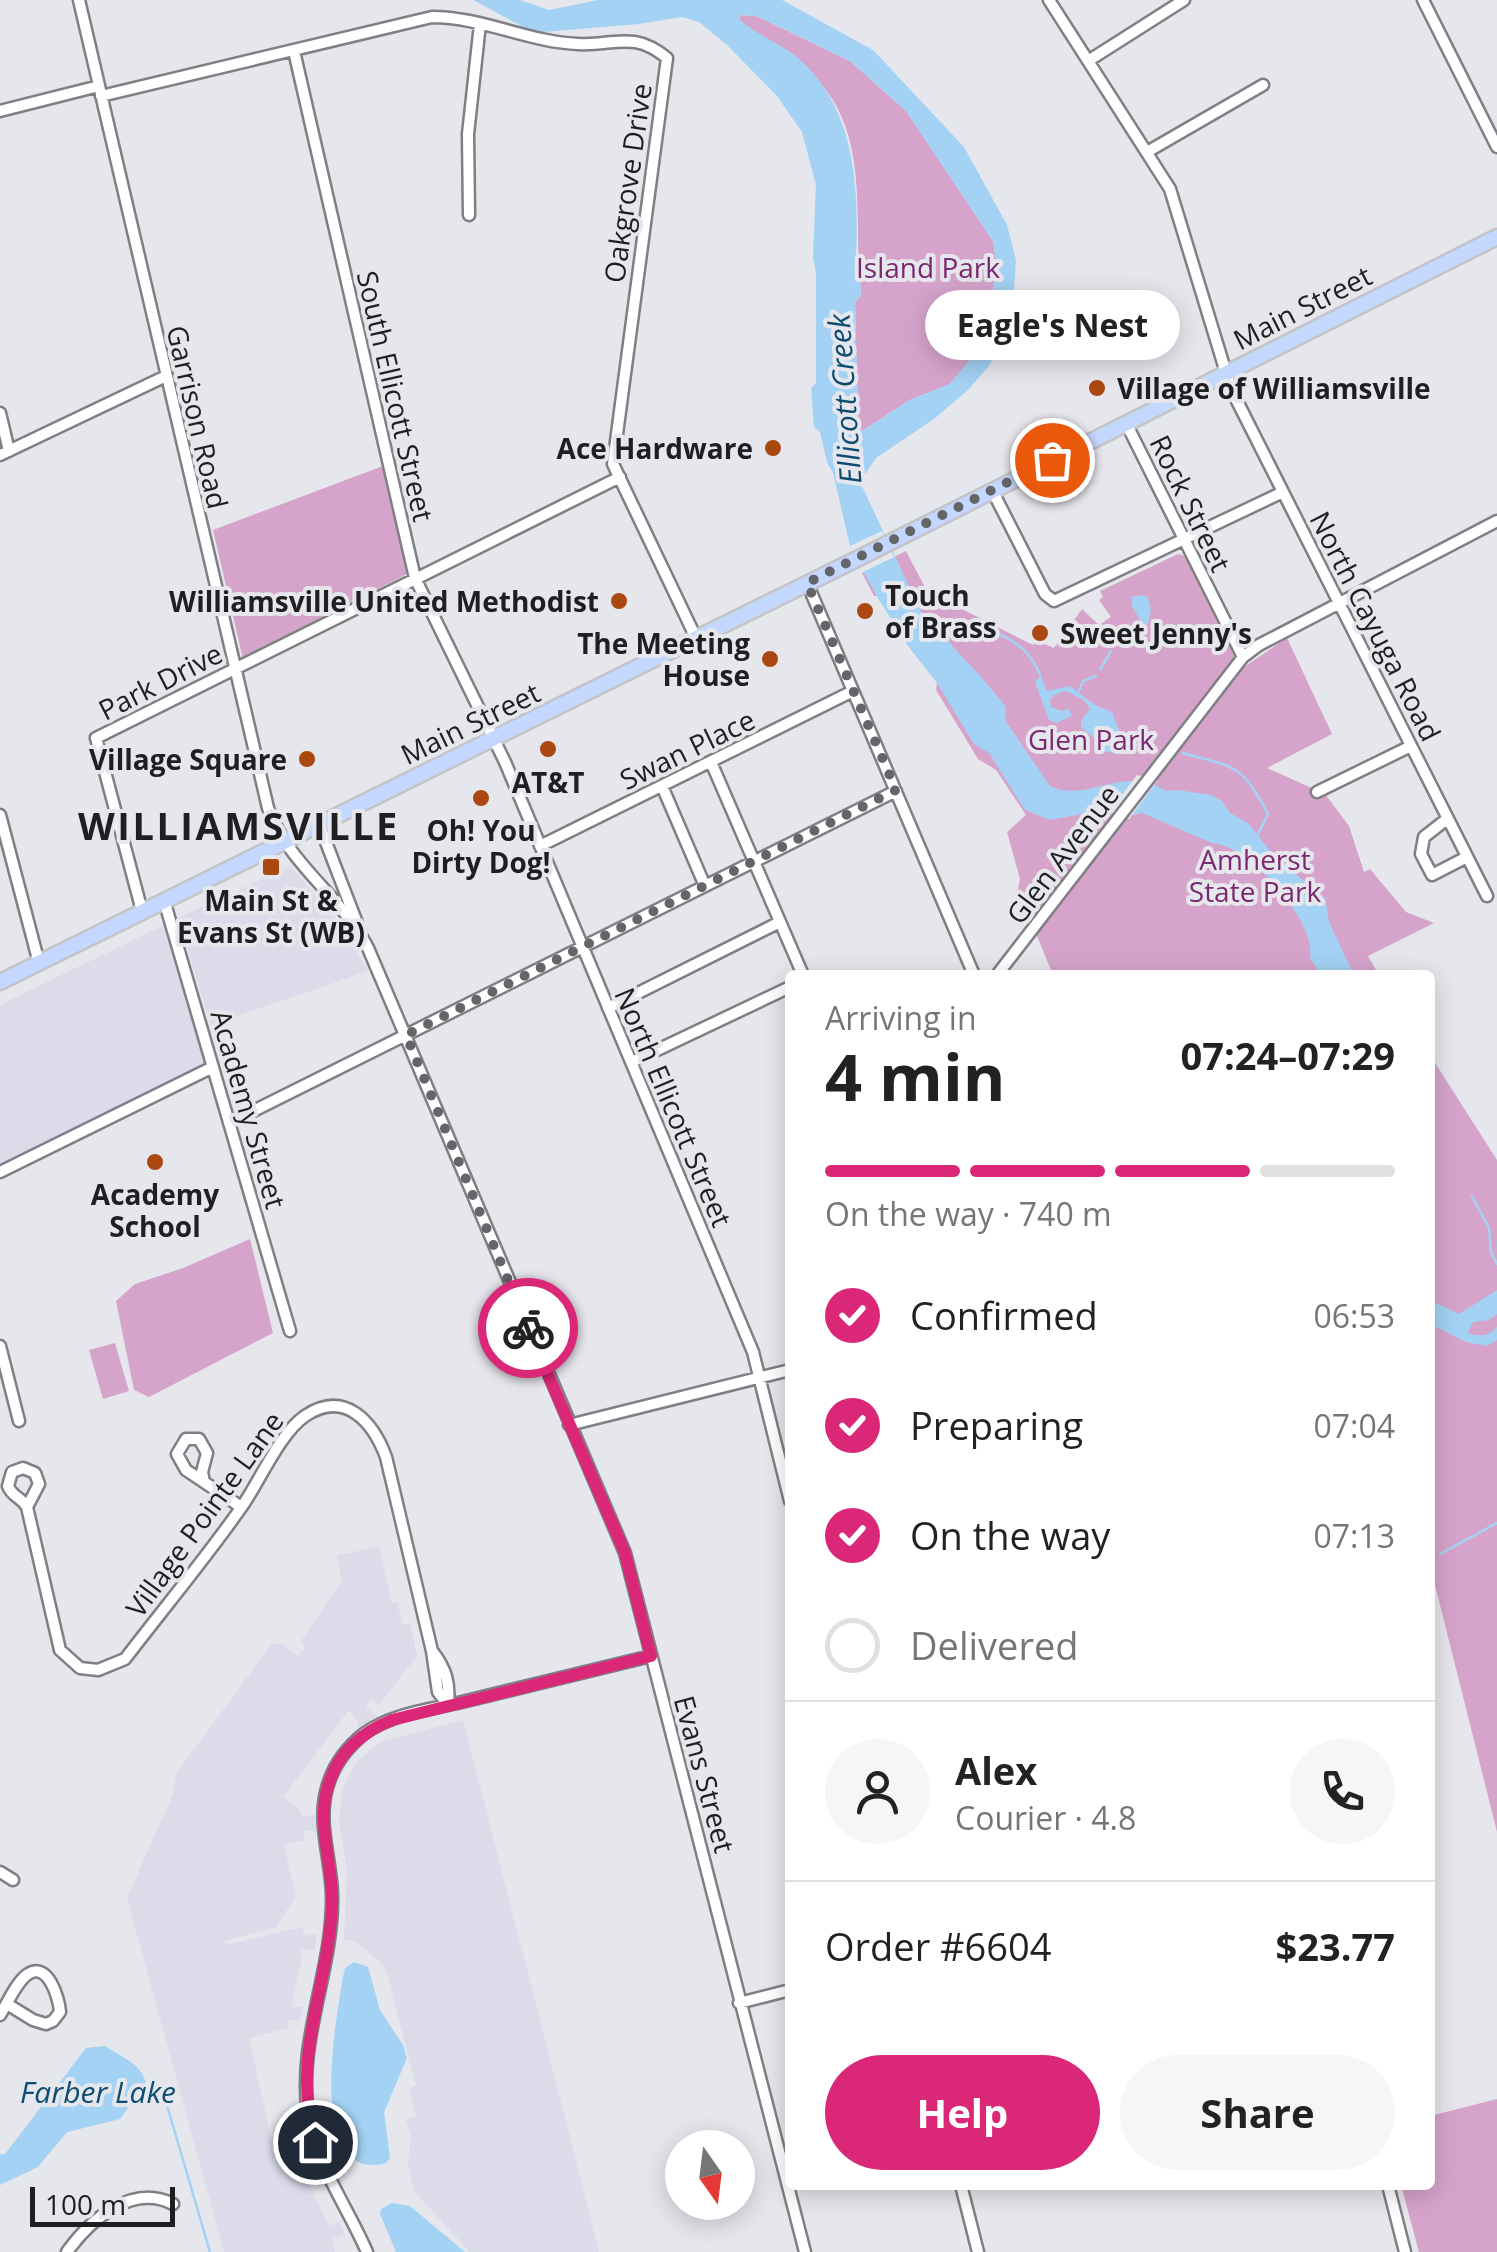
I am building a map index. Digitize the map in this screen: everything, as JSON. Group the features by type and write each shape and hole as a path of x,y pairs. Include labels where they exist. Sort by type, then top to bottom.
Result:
{"main road":[{"name":"Main Street","path":"0,982 857,559 1497,237"}],"street":[{"name":"Garrison Road","path":"79,0 259,780 282,842"},
{"name":"North Cayuga Road","path":"1049,0 1170,189 1225,374 1487,896"},
{"path":"1088,60 1184,0"},
{"path":"1423,0 1497,147"},
{"name":"Oakgrove Drive","path":"0,111 432,17 578,44 636,41 667,58 613,464 696,638"},
{"path":"469,216 468,121 480,24"},
{"name":"South Ellicott Street","path":"294,50 415,578 494,738"},
{"path":"1147,152 1263,85"},
{"path":"0,414 5,453 166,376"},
{"name":"Rock Street","path":"1126,423 1242,657"},
{"name":"Park Drive","path":"142,911 96,738 620,477"},
{"path":"992,490 1044,594 1058,602 1284,492"},
{"name":"Glen Avenue","path":"1001,970 1242,657 1497,521"},
{"path":"807,583 972,970"},
{"name":"Swan Place","path":"540,846 854,691"},
{"name":"North Ellicott Street","path":"494,738 753,1352 785,1481"},
{"path":"1317,792 1411,746"},
{"path":"712,762 801,970"},
{"path":"662,786 705,886"},
{"path":"229,1124 896,790"},
{"path":"0,815 39,963"},
{"path":"1447,819 1424,837 1421,854 1432,875 1467,857"},
{"path":"320,824 358,929"},
{"name":"Evans Street","path":"282,842 358,929 625,1553 785,2174"},
{"name":"Academy Street","path":"164,900 290,1331"},
{"path":"608,1008 780,922"},
{"path":"632,1062 785,989"},
{"path":"0,1172 213,1067"},
{"path":"0,1346 19,1420"},
{"path":"569,1425 785,1371"},
{"name":"Village Pointe Lane","path":"27,1507 60,1650 71,1664 88,1670 106,1668 125,1659 306,1416 327,1408 360,1416 374,1428 386,1457 438,1692 448,1705"},
{"path":"204,1482 241,1507"},
{"path":"367,2252 319,2154 306,2102 306,2061 332,1915 324,1804 337,1764 364,1734 392,1720 651,1656"},
{"path":"0,1872 13,1880"},
{"path":"0,2015 27,1974 38,1972 48,1978 60,2012 52,2022 41,2023 8,2004"},
{"path":"739,2003 785,1991"},
{"name":"Evans Street","path":"789,2190 806,2252"},
{"path":"963,2190 978,2252"},
{"path":"1389,2190 1405,2252"},
{"path":"67,2252 92,2223 120,2205 146,2197 174,2204"}],"shaded area":[{"path":"290,866 342,925 368,971 211,1025 178,918"},
{"path":"164,925 207,1066 0,1166 0,1005"},
{"path":"379,1546 392,1603 397,1602 403,1625 410,1623 417,1656 379,1705 372,1699 367,1702 367,1708 376,1716 358,1728 349,1710 283,1797 300,1810 302,1818 315,1814 316,1833 303,1831 305,1840 284,1845 296,1896 276,1927 224,1941 226,1945 302,1927 305,1936 317,1934 314,1950 300,1949 302,1957 291,2007 303,2007 300,2021 288,2020 289,2028 249,2038 271,2138 289,2134 292,2142 303,2136 308,2152 295,2155 329,2226 339,2222 345,2235 332,2239 335,2252 224,2252 127,1898 173,1794 177,1772 272,1644 283,1644 298,1656 306,1647 301,1641 342,1581 337,1556"},
{"path":"463,1720 599,2252 470,2252 414,2191 408,2164 411,2136 406,2120 416,2116 409,2089 416,2085 386,1970 355,1941 344,1940 347,1870 339,1821 343,1788 350,1773 380,1742"}],"green space":[{"name":"Island Park","path":"740,15 756,16 850,61 906,111 993,241 997,267 988,324 970,360 950,384 910,400 862,431 852,426 858,416 855,302 861,295 856,183 846,128 835,103 818,81 739,20"},
{"path":"383,466 407,574 243,659 213,530"},
{"name":"Glen Park","path":"906,551 931,599 940,605 958,597 964,610 1033,645 1036,640 1054,648 1082,609 1099,625 1111,617 1099,600 1103,597 1100,591 1178,554 1185,556 1241,669 1287,638 1332,734 1267,768 1325,794 1349,826 1364,872 1370,869 1406,912 1434,923 1368,956 1376,970 1051,970 1035,931 1041,920 1017,893 1020,879 1007,832 1026,815 996,770 978,759 936,690 937,682 906,643 862,573"},
{"path":"1435,1063 1497,1160 1497,1832 1435,1585"},
{"path":"250,1239 273,1333 149,1397 134,1390 116,1301 135,1284"},
{"path":"115,1343 129,1391 103,1399 89,1350"},
{"path":"1497,2099 1497,2252 1419,2252 1402,2190 1435,2190 1435,2115"}],"water":[{"name":"Ellicott Creek","path":"473,0 520,0 549,10 598,0 782,0 873,50 964,147 1007,225 1016,260 1012,320 989,366 968,390 934,419 876,458 860,482 909,586 907,589 930,625 937,628 1006,707 1005,720 1050,786 1077,790 1135,781 1166,791 1211,795 1222,801 1230,813 1248,823 1275,857 1325,898 1329,922 1352,970 1318,970 1310,958 1303,925 1292,906 1261,870 1227,847 1142,813 1133,815 1113,808 1050,820 1025,810 989,753 974,744 937,683 906,643 850,546 833,473 820,432 814,427 811,388 816,383 816,185 802,132 777,96 699,22 682,17 544,32 529,30","holes":["740,15 757,16 850,61 906,111 993,241 997,267 988,324 970,360 950,384 910,400 862,431 852,426 858,416 855,302 861,295 854,177 843,125 817,78 798,58 740,20"]},
{"path":"1131,597 1148,597 1151,610 1148,624 1143,624 1132,607"},
{"path":"1041,678 1047,691 1070,686 1112,712 1125,746 1118,754 1103,751 1081,727 1090,709 1084,700 1066,691 1054,695 1051,707 1069,709 1072,716 1056,723 1049,720 1036,685"},
{"path":"1497,1290 1497,1314 1489,1320 1473,1322 1468,1333 1484,1335 1497,1327 1497,1340 1487,1346 1466,1342 1435,1326 1435,1302 1459,1314"},
{"path":"354,1962 368,1967 380,2010 407,2058 384,2112 390,2158 386,2163 361,2163 344,2149 335,2125 335,2027 345,1968"},
{"name":"Farber Lake","path":"105,2046 135,2065 146,2083 120,2119 67,2132 38,2167 0,2185 0,2154 5,2154 86,2048"},
{"path":"392,2203 410,2206 465,2252 396,2252 380,2214 381,2209"}],"pier":[{"path":"882,531 894,557 863,572 850,546"},
{"path":"1137,775 1158,780 1129,819 1109,812"}],"waterway":[{"path":"969,633 992,633 1013,642 1030,658 1041,678"},
{"path":"1100,670 1111,651"},
{"path":"1079,691 1083,681 1096,676"},
{"path":"1123,741 1138,738 1153,742"},
{"path":"1183,753 1226,765 1243,776 1268,814 1257,836"},
{"path":"1472,1196 1489,1228 1491,1252 1497,1264"},
{"path":"1440,1554 1497,1523"},
{"path":"142,2088 166,2102 210,2252"}],"way so far":[{"path":"528,1328 406,1035 896,790 807,583 1052,460"}],"place":[{"name":"Village of Williamsville","path":"1097,388"},
{"name":"Ace Hardware","path":"773,448"},
{"name":"Eagle's Nest","path":"1052,460"},
{"name":"Williamsville United Methodist","path":"619,601"},
{"name":"Touch of Brass","path":"865,611"},
{"name":"Sweet Jenny's","path":"1040,633"},
{"name":"The Meeting House","path":"770,659"},
{"name":"AT&T","path":"548,749"},
{"name":"Village Square","path":"307,759"},
{"name":"Oh! You Dirty Dog!","path":"481,798"},
{"name":"Main St & Evans St (WB)","path":"271,867"},
{"name":"Academy School","path":"155,1162"}],"district":[{"name":"WILLIAMSVILLE","path":"239,825"}],"route":[{"path":"315,2142 305,2082 332,1915 324,1804 332,1775 344,1753 364,1734 392,1720 651,1656 625,1553 528,1328"}],"park label":[{"name":"Amherst State Park","path":"1255,875"}]}
